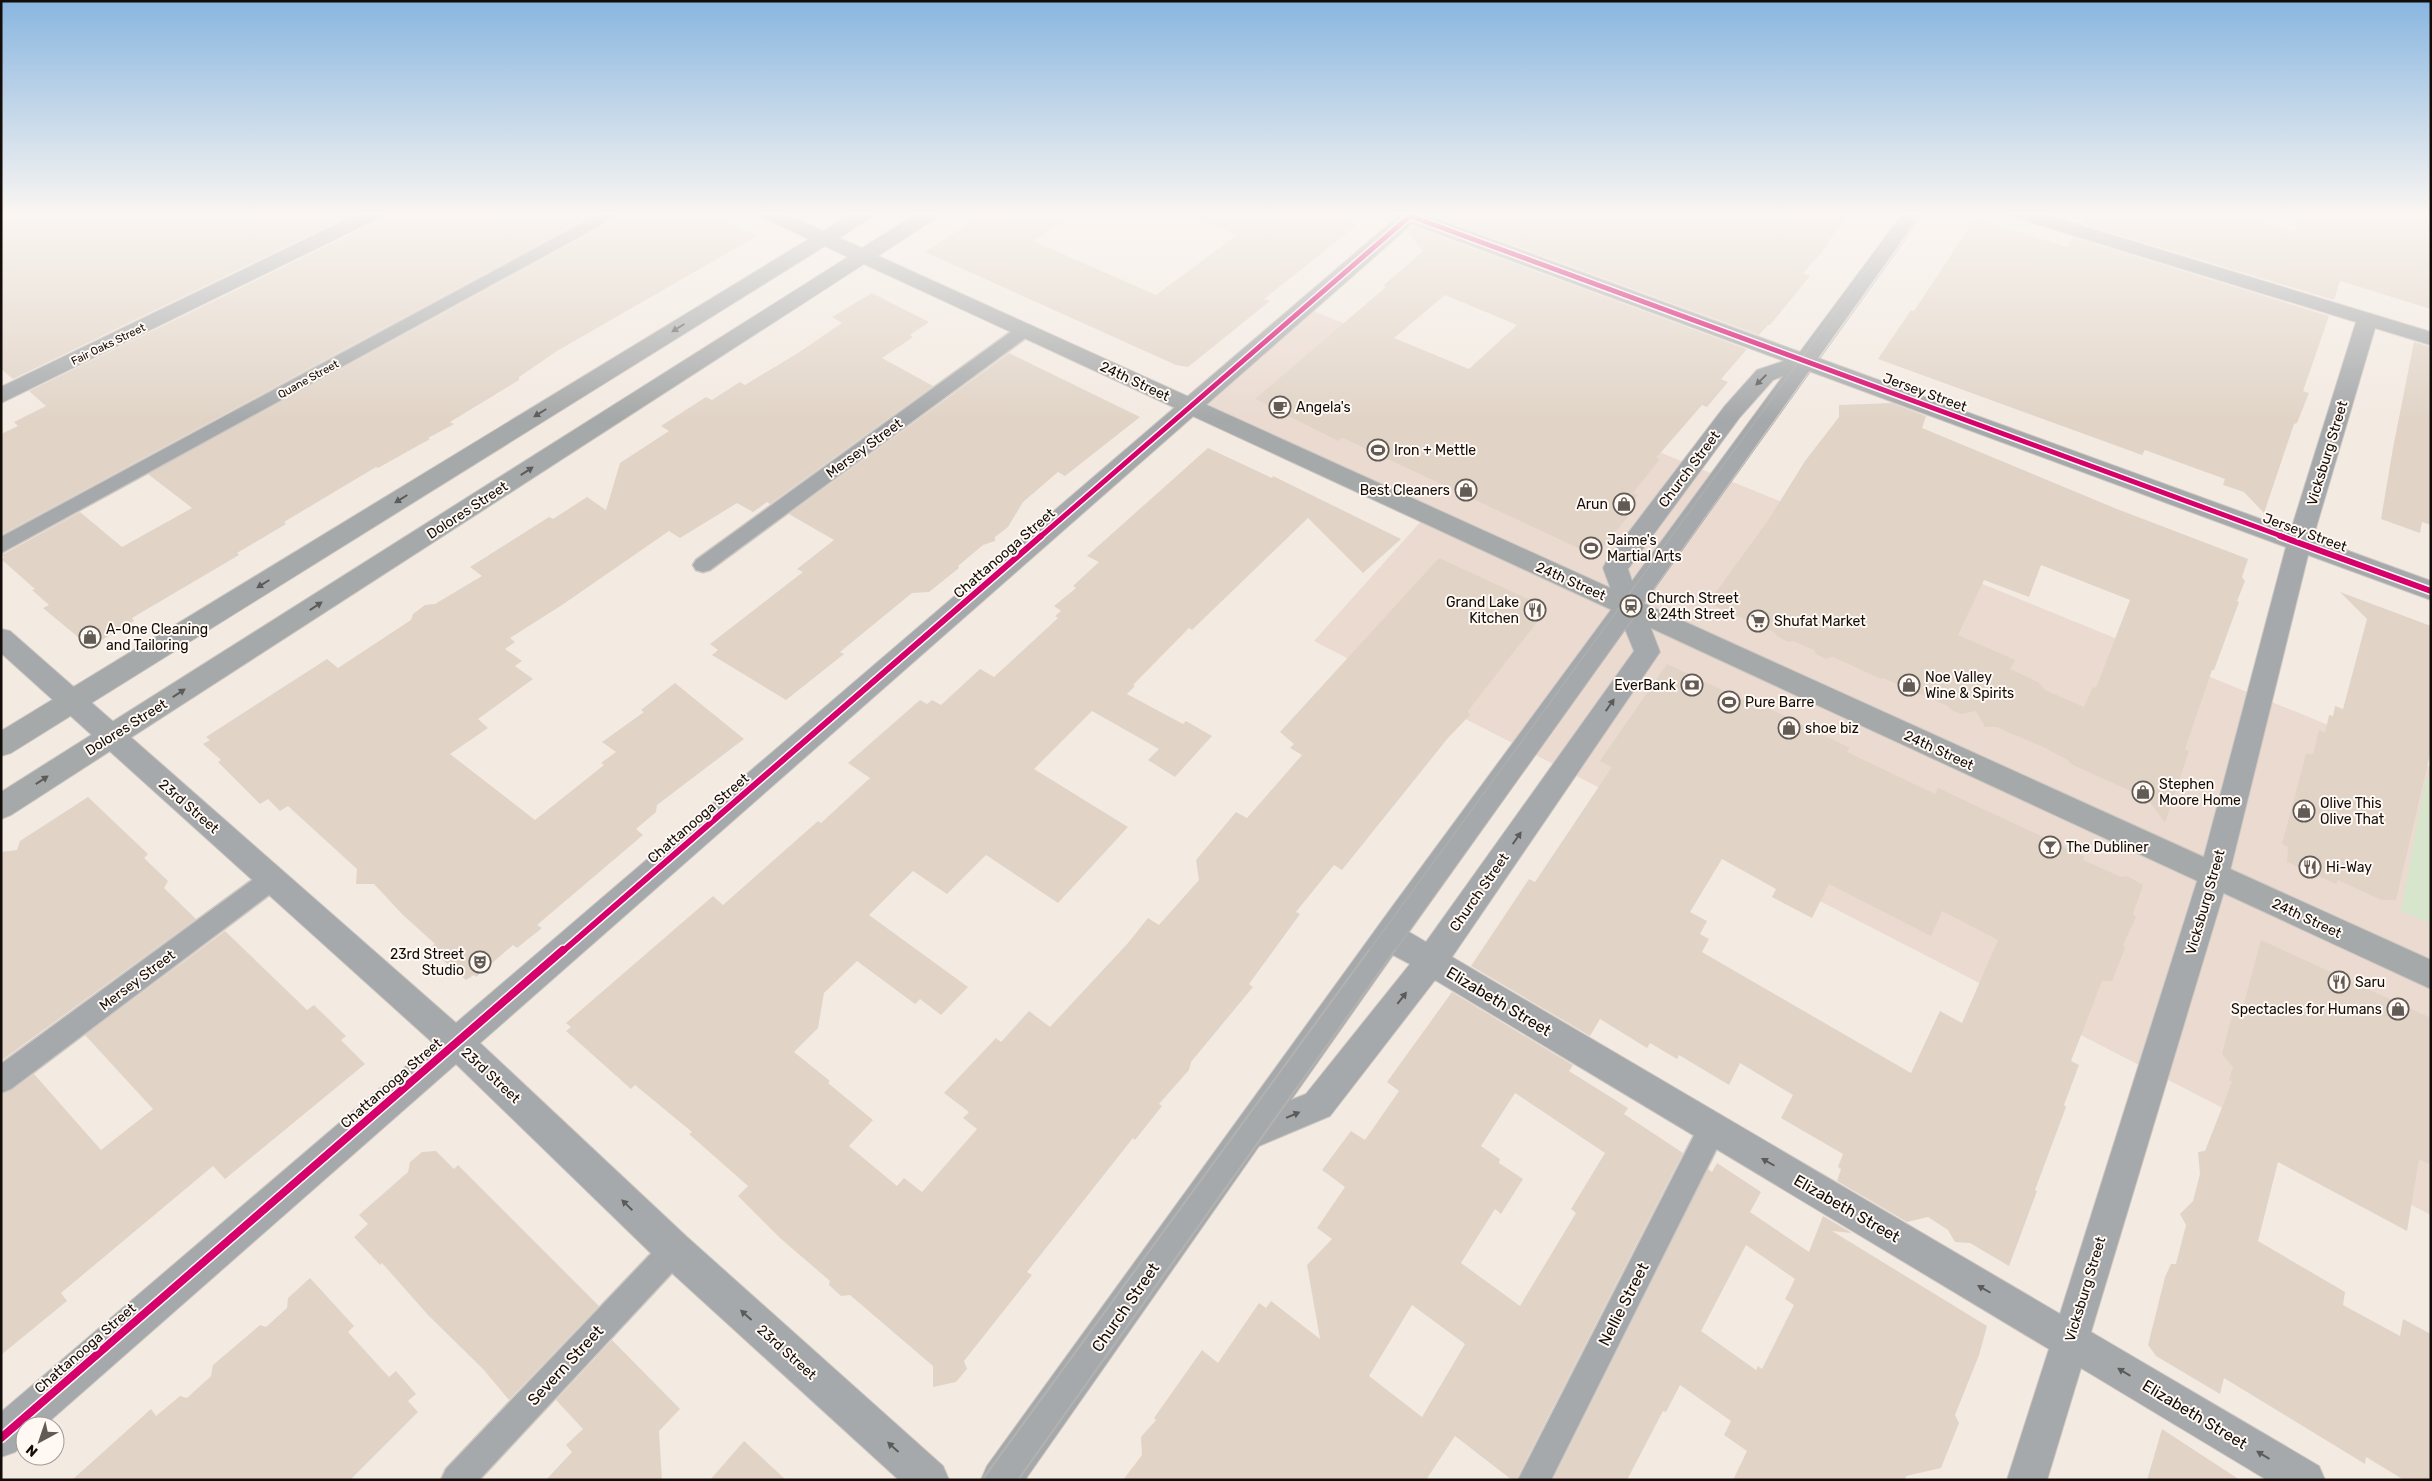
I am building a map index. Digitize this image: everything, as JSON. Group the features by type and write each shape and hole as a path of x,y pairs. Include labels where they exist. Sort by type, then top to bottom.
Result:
{"main road":[{"path":"1,746 754,281"},
{"name":"Dolores Street","path":"1,807 824,281"},
{"name":"24th Street","path":"918,281 2431,974"}],"street":[{"name":"Fair Oaks Street","path":"1,396 235,281"},
{"name":"Chattanooga Street","path":"1,1438 1192,407 1330,281"},
{"name":"Jersey Street","path":"1587,281 2431,591"},
{"name":"Church Street","path":"1001,1480 1389,936 1863,281"},
{"path":"2241,281 2431,339"},
{"name":"Vicksburg Street","path":"2027,1480 2069,1338 2214,875 2299,543 2367,320"},
{"name":"Church Street","path":"1248,1134 1318,1105 1431,961 1647,652 1615,568 1732,412 1765,375 1805,361"},
{"name":"23rd Street","path":"1,638 110,737 500,1082 674,1250 929,1480"},
{"name":"Elizabeth Street","path":"1389,936 1712,1129 2069,1338 2305,1480"}],"lane":[{"name":"Quane Street","path":"1,546 487,281"},
{"name":"Mersey Street","path":"703,565 1025,330"},
{"name":"Mersey Street","path":"1,1080 272,879"},
{"name":"Nellie Street","path":"1534,1480 1712,1129"},
{"name":"Severn Street","path":"457,1480 674,1250"}],"shaded area":[{"path":"1311,310 2431,767 2431,1215 1314,641 1432,509 1203,405"}],"green space":[{"path":"2426,778 2431,779 2431,924 2401,911"}],"building":[{"path":"1,281 215,281 13,379 1,369"},
{"path":"254,281 471,281 1,535 1,434 18,426 14,422 46,406 29,391"},
{"path":"502,281 679,281 557,351 519,377 519,380 450,422 454,424 378,468 376,467 284,522 286,524 237,553 239,555 132,618 134,621 90,647 43,608 49,605 32,590 35,589 2,560 4,557 2,555 80,512 122,547 192,508 148,474"},
{"path":"990,281 1124,281 1156,295 1175,281 1286,281 1264,299 1270,301 1188,367 1176,365"},
{"path":"1389,281 1562,281 1747,349 1721,379 1728,382 1707,407 1702,405 1656,458 1660,459 1633,493 1638,495 1622,514 1628,517 1595,556 1345,439 1341,438 1338,441 1255,399 1386,287 1383,286","holes":["1445,295 1517,325 1469,369 1394,338"]},
{"path":"1611,281 1806,281 1770,325 1759,335"},
{"path":"1934,281 2216,281 2329,316 2303,391 2309,393 2297,423 2294,424 2264,513 2244,492 2223,485 2225,479 2145,450 2142,455 1878,359 1911,310 1914,311"},
{"path":"2271,281 2340,281 2334,300"},
{"path":"2340,281 2431,281 2431,309"},
{"path":"872,293 929,322 910,335 913,337 882,358 933,386 770,504 767,502 753,512 737,503 680,538 669,531 562,605 510,638 515,642 505,649 522,661 515,666 533,679 478,719 488,728 450,754 535,820 604,765 601,763 616,752 602,742 644,712 641,710 675,683 744,739 657,805 656,812 636,829 643,835 537,925 542,928 517,948 513,945 476,977 474,975 466,980 429,948 435,944 403,915 374,884 356,884 357,869 288,806 280,811 268,799 260,804 218,762 221,760 203,744 210,740 206,737 327,659 338,668 411,620 413,614 425,605 435,604 482,576 470,567 549,517 553,519 587,497 606,510 620,463 669,431 661,426 706,397 712,400 740,382 745,385 798,353 842,323 832,317"},
{"path":"2414,342 2431,347 2431,525 2422,522 2420,533 2381,519"},
{"path":"1009,353 1140,417 1065,476 1058,472 1023,502 1008,527 995,537 995,541 983,545 958,566 959,568 929,592 912,593 840,652 844,654 786,700 712,655 718,650 710,644 803,572 797,569 834,540 789,514"},
{"path":"1892,403 1926,416 1922,428 2117,509 2248,559 2242,577 2245,581 2237,601 2239,602 2214,670 2212,670 2185,749 2189,751 2165,823 2148,799 2071,764 2068,760 2041,746 1996,727 1985,727 1976,711 1961,714 1951,710 1948,706 1833,657 1826,659 1816,654 1814,650 1793,641 1788,642 1777,636 1774,632 1708,603 1769,519 1805,461 1839,417 1839,405","holes":["2041,565 2130,600 2096,688 2093,687 2084,707 2045,690 2038,682 2010,669 2015,660 1958,635 1984,580 2029,597"]},
{"path":"1208,448 1272,478 1273,476 1401,539 1363,573 1308,518 1192,630 1189,628 1133,685 1135,686 1127,694 1183,724 1186,721 1212,736 1175,777 1148,760 1159,749 1092,711 1034,769 1128,827 1058,903 986,855 947,894 913,871 869,915 968,987 941,1015 920,999 915,1004 857,961 824,993 818,1028 794,1052 830,1081 828,1083 873,1120 849,1146 897,1186 904,1178 922,1192 977,1129 963,1118 969,1112 944,1093 996,1038 1001,1042 1029,1011 1050,1027 1128,943 1148,918 1159,925 1199,880 1196,860 1236,812 1247,818 1302,755 1290,748 1294,744 1280,732 1439,558 1548,608 1468,711 1470,715 1448,738 1342,870 1334,865 1296,912 1300,914 1249,984 1253,987 1191,1062 1189,1070 1159,1104 1162,1106 1135,1140 1133,1138 1027,1272 1032,1275 964,1361 967,1369 956,1382 933,1387 933,1366 850,1295 841,1296 829,1285 830,1281 780,1238 738,1196 748,1186 689,1134 692,1132 635,1085 631,1089 566,1031 571,1027 566,1023 713,896 723,905 818,821 821,823 870,778 848,763 920,700 927,704 932,700 941,705 980,669 994,677 1058,618 1055,616 1061,611 1054,606 1076,588 1073,586 1099,562 1087,556"},
{"path":"2340,592 2431,626 2431,750 2396,900 2381,900 2338,880 2336,884 2287,862 2288,847 2282,844 2306,754 2313,754 2319,730 2325,733 2329,715 2333,716 2335,706 2343,709 2367,619"},
{"path":"1667,664 1758,707 1760,704 1850,748 1847,752 1935,794 1938,788 2084,856 2083,860 2121,877 2127,876 2143,885 2133,914 2136,917 2123,945 2125,948 2112,981 2102,981 2071,1061 2079,1065 2064,1105 2066,1107 2035,1190 2037,1191 2009,1266 1970,1243 1955,1242 1948,1230 1928,1217 1907,1222 1837,1181 1841,1169 1838,1167 1843,1154 1781,1118 1793,1095 1740,1063 1729,1085 1679,1055 1677,1059 1650,1043 1647,1048 1600,1019 1590,1036 1471,966 1529,879 1535,882 1612,767 1600,761","holes":["1722,859 1776,889 1772,897 1812,918 1829,884 1931,936 1942,911 1998,940 1962,1023 1940,1011 1911,1073 1702,952 1709,939 1700,934 1707,921 1690,912"]},
{"path":"88,797 148,854 144,858 168,881 164,888 196,919 1,1061 1,852 17,850 20,841"},
{"path":"225,931 307,1010 314,1005 346,1036 341,1040 365,1064 225,1179 213,1166 61,1293 67,1301 1,1355 1,1095 12,1090 34,1074 101,1150 153,1109 85,1035"},
{"path":"2261,940 2431,1018 2431,1165 2419,1159 2407,1231 2278,1162 2258,1241 2345,1292 2343,1305 2400,1336 2403,1319 2431,1334 2431,1480 2404,1480 2366,1457 2365,1464 2224,1378 2220,1394 2156,1356 2148,1345 2165,1277 2171,1264 2176,1264 2186,1225 2180,1214 2193,1201 2200,1174 2198,1152 2205,1151 2232,1082 2229,1080 2233,1067 2222,1054 2234,1008 2243,1007"},
{"path":"1452,992 1573,1065 1569,1071 1628,1108 1624,1114 1683,1153 1516,1480 1512,1480 1455,1436 1426,1480 1123,1480 1142,1455 1141,1437 1156,1420 1154,1418 1202,1350 1218,1363 1259,1303 1266,1308 1271,1301 1320,1339 1307,1265 1332,1239 1317,1228 1345,1187 1322,1170 1351,1131 1365,1140 1399,1091 1387,1082","holes":["1515,1093 1605,1153 1571,1209 1576,1213 1520,1306 1461,1263 1495,1209 1501,1214 1523,1179 1499,1163 1500,1159 1481,1146","1412,1305 1465,1344 1422,1417 1369,1376"]},
{"path":"436,1151 454,1169 458,1165 599,1306 509,1400 483,1369 428,1315 382,1263 380,1265 354,1237 368,1224 359,1215 408,1172 410,1162 422,1152"},
{"path":"1717,1163 1761,1192 1750,1212 1809,1252 1823,1216 1852,1233 1832,1231 1987,1326 1979,1355 1955,1415 1959,1423 1941,1468 1906,1476 1905,1480 1733,1480 1747,1451 1724,1435 1731,1421 1680,1385 1666,1412 1663,1411 1627,1480 1553,1480 1708,1169 1712,1172","holes":["1746,1245 1795,1279 1785,1299 1794,1305 1762,1369 1758,1366 1756,1370 1701,1331"]},
{"path":"310,1278 354,1326 348,1332 389,1377 396,1371 416,1394 408,1401 418,1412 350,1480 72,1480 151,1409 156,1416 180,1396 187,1398 211,1376 213,1365 260,1325 266,1327 287,1308 288,1298"},
{"path":"612,1340 680,1409 659,1431 662,1480 546,1480 572,1452 566,1445 583,1429 556,1400"},
{"path":"2162,1429 2240,1480 2147,1480"},
{"path":"744,1441 786,1480 710,1480"}],"tram line":[{"path":"1368,952 1858,281"},
{"path":"1394,952 1875,281"},
{"path":"982,1480 1369,950"},
{"path":"1018,1480 1395,950"}],"cycle path":[{"path":"1,1438 1335,281"},
{"path":"1587,281 2431,591"}],"place":[{"name":"Angela's","path":"1280,407"},
{"name":"Iron + Mettle","path":"1378,450"},
{"name":"Best Cleaners","path":"1466,490"},
{"name":"Arun","path":"1624,504"},
{"name":"Jaime's Martial Arts","path":"1591,548"},
{"name":"Church Street & 24th Street","path":"1631,606"},
{"name":"Grand Lake Kitchen","path":"1535,610"},
{"name":"Shufat Market","path":"1758,621"},
{"name":"A-One Cleaning and Tailoring","path":"90,637"},
{"name":"EverBank","path":"1692,685"},
{"name":"Noe Valley Wine & Spirits","path":"1909,685"},
{"name":"Pure Barre","path":"1729,702"},
{"name":"shoe biz","path":"1789,728"},
{"name":"Stephen Moore Home","path":"2143,792"},
{"name":"Olive This Olive That","path":"2304,811"},
{"name":"The Dubliner","path":"2050,847"},
{"name":"Hi-Way","path":"2310,867"},
{"name":"23rd Street Studio","path":"480,962"},
{"name":"Saru","path":"2339,982"},
{"name":"Spectacles for Humans","path":"2398,1009"}]}
